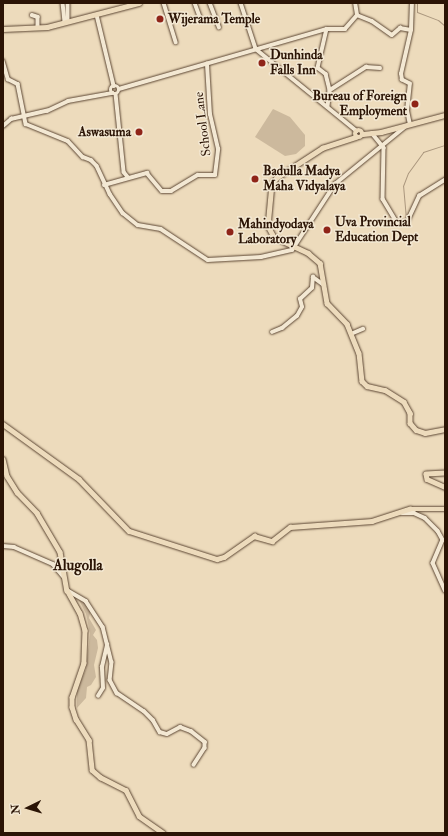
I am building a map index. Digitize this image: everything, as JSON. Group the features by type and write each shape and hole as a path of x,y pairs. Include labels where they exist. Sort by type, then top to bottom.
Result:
{"main road":[{"path":"3,29 38,28 97,15 139,3"},
{"path":"445,115 409,125 363,134 362,137 357,137 323,148 302,160 284,172 272,184 268,226 274,237 296,247 320,263 327,303 342,317 351,334 359,353 362,381 367,386 385,390 404,402 410,413 410,423 416,430 425,433 445,429"},
{"path":"357,137 357,131 363,134"},
{"path":"3,424 79,479 128,532 200,556 217,559 224,557 254,536 272,540 290,527 372,521 410,509 445,509"},
{"path":"3,459 11,482 37,513 60,552 63,576 67,590 80,613 85,630 84,663 72,697 72,707 76,719 89,740 92,770 100,777 126,790 139,816 163,833"},
{"path":"445,473 426,474 427,479 445,487"}],"street":[{"path":"63,3 67,22"},
{"path":"67,22 68,3"},
{"path":"164,3 176,42"},
{"path":"196,3 200,17"},
{"path":"210,3 219,28"},
{"path":"241,3 256,49 357,131"},
{"path":"355,3 358,15"},
{"path":"3,61 8,79 18,84 23,116 26,124 68,141 83,156 98,166 104,185 123,213 138,225 161,229 203,258 261,257 296,247 335,184 409,125 408,111 410,84 402,80 401,74 411,30 412,3"},
{"path":"32,15 38,17 38,28"},
{"path":"97,15 114,86 111,89 117,103 124,172 128,177"},
{"path":"3,126 12,119 46,111 68,101 112,94 119,89 256,49 292,41 327,29 345,29 358,15"},
{"path":"358,15 372,21 392,35 400,28 411,30"},
{"path":"327,29 318,68 326,74 330,90 328,107"},
{"name":"School Lane","path":"104,185 128,177 150,174 158,187 165,192 178,188 198,175 216,175 218,149 210,115 206,64"},
{"path":"330,90 366,67 380,68"},
{"path":"114,86 119,89"},
{"path":"372,133 382,145 385,157 383,199 397,222 407,222 419,196 445,180"},
{"path":"272,332 282,328 297,316 302,306 300,299 312,288 313,277 324,285"},
{"path":"351,334 363,328"},
{"path":"396,513 414,513 425,518 438,531 443,540 433,563 445,590"},
{"path":"3,546 14,547 53,564 63,576"},
{"path":"67,590 79,596 95,611 108,642 112,662 110,680 117,693 144,711 154,720 160,732 167,734 180,727 202,738 205,748 194,765"},
{"path":"98,696 103,688 102,667 108,642"}],"shaded area":[{"path":"273,109 290,117 305,135 305,146 296,154 285,156 255,137"},
{"path":"76,594 91,609 89,618 96,630 93,635 97,640 98,648 94,665 96,677 91,685 87,687 86,698 77,708 77,690 86,669 90,633 86,614"}],"waterway":[{"path":"417,3 417,12 438,20 445,26"},
{"path":"406,219 403,186 408,173 423,152 445,145"}],"place":[{"name":"Wijerama Temple","path":"160,19"},
{"name":"Dunhinda Falls Inn","path":"262,63"},
{"name":"Bureau of Foreign Employment","path":"415,104"},
{"name":"Aswasuma","path":"139,132"},
{"name":"Badulla Madya Maha Vidyalaya","path":"255,179"},
{"name":"Uva Provincial Education Dept","path":"327,230"},
{"name":"Mahindyodaya Laboratory","path":"230,232"}],"district":[{"name":"Alugolla","path":"78,566"}]}
